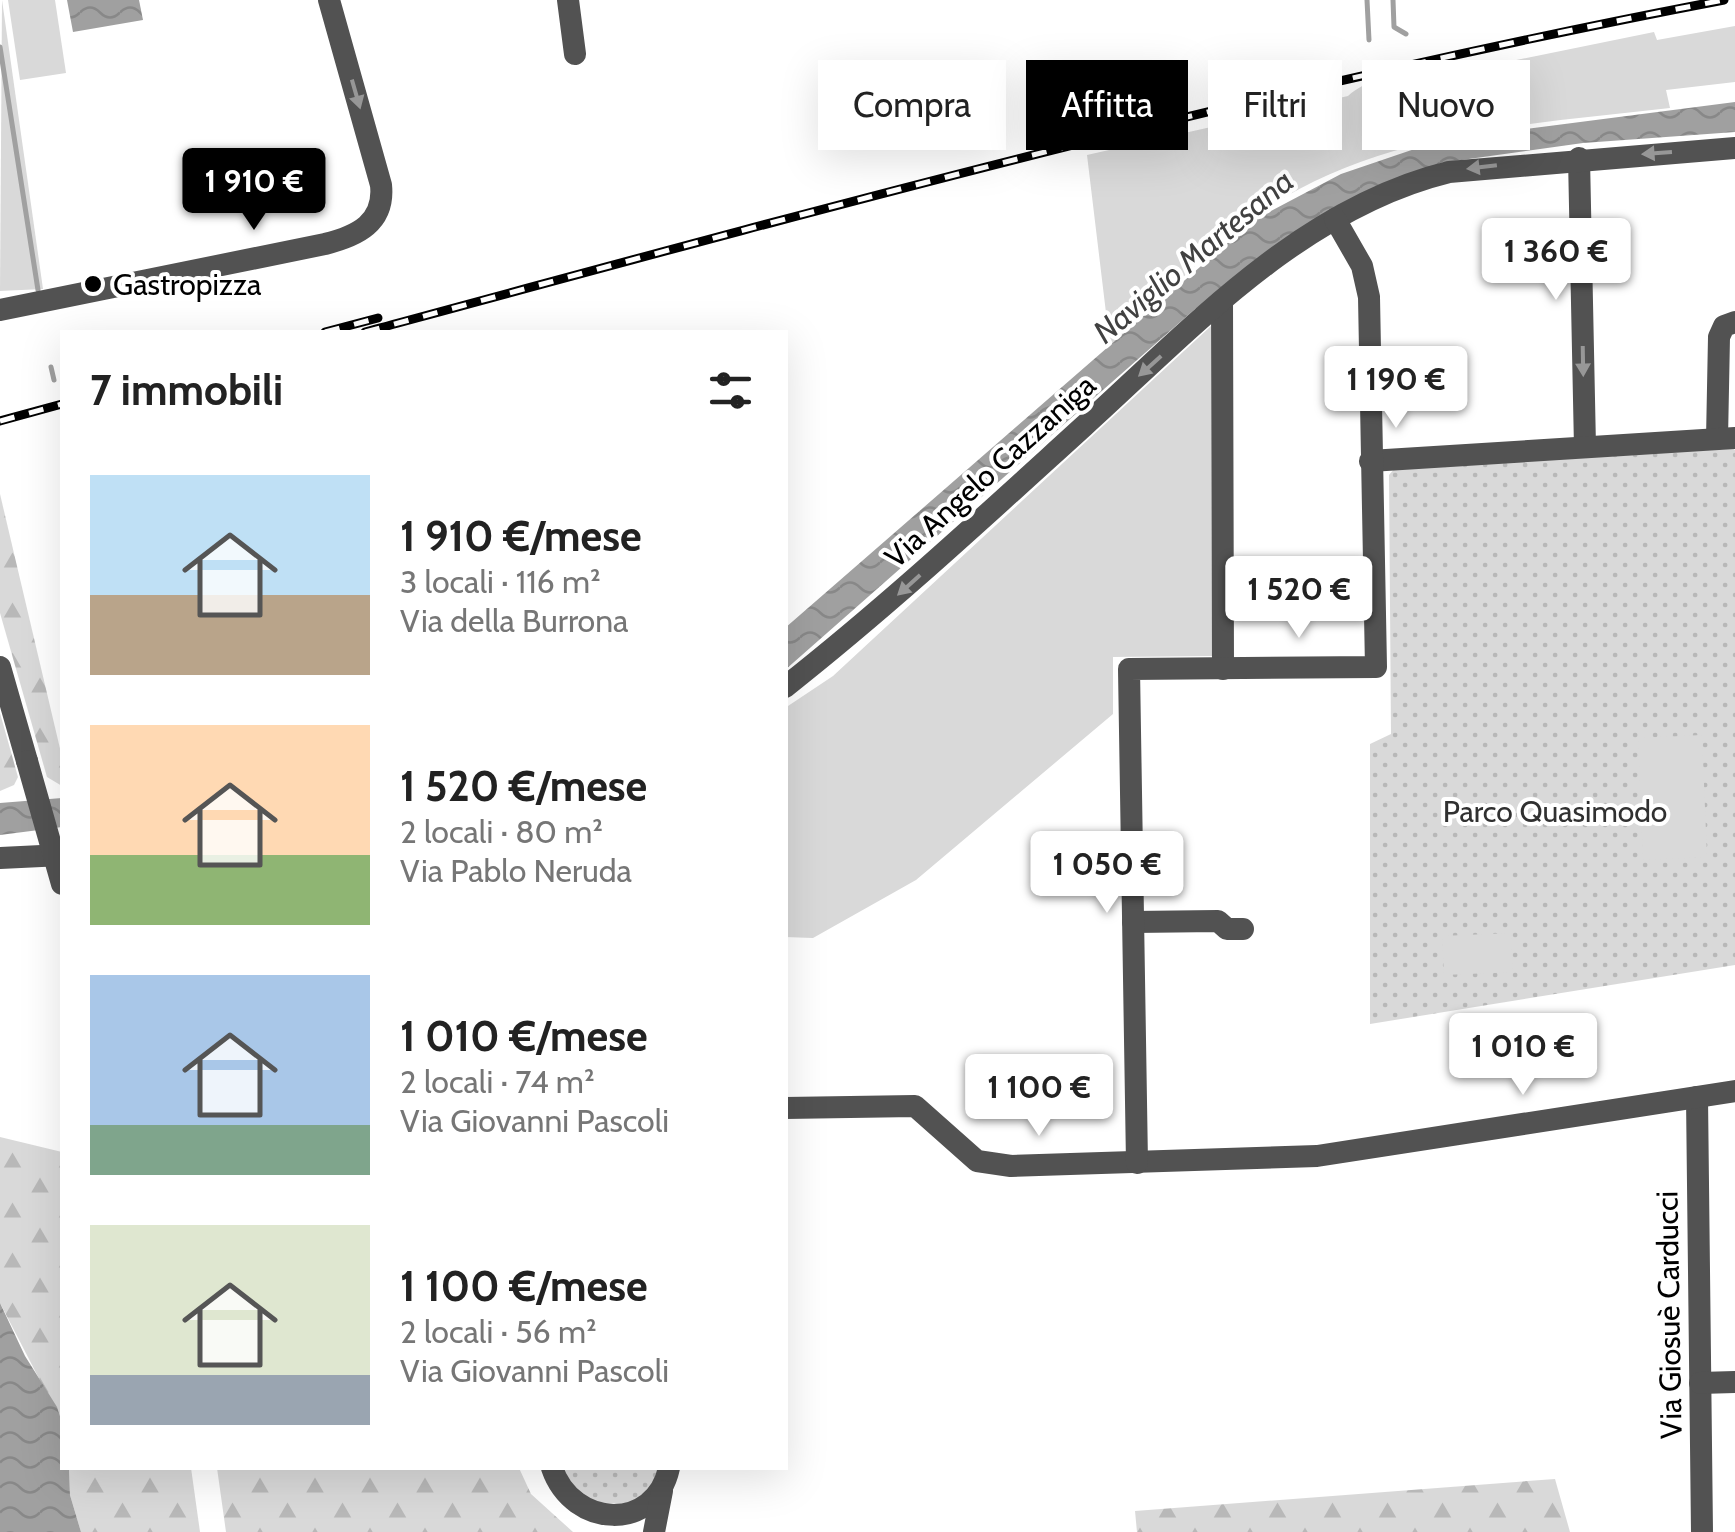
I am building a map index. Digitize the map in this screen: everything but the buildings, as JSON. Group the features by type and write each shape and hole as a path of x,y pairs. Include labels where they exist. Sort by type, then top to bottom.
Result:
{"street":[{"path":"0,310 156,282 335,241 364,230 375,218 381,185 330,0"},
{"path":"568,0 575,54"},
{"name":"Via Angelo Cazzaniga","path":"788,685 874,616 1222,301 1335,219 1433,176 1580,158 1735,148"},
{"path":"1580,158 1585,446"},
{"path":"1138,1162 1129,669 1376,667 1368,292 1360,260 1335,219"},
{"path":"1222,301 1223,669"},
{"path":"1370,460 1726,438 1719,338 1724,326 1735,322"},
{"path":"0,667 60,877"},
{"path":"0,858 60,855"},
{"path":"1133,922 1218,921 1227,930 1243,929"},
{"path":"788,1108 915,1106 973,1158 991,1166 1324,1155 1735,1091"},
{"name":"Via Giosuè Carducci","path":"1696,1097 1702,1532"},
{"path":"1700,1383 1735,1382"},
{"path":"553,1470 571,1502 610,1532"},
{"path":"590,1514 631,1514 649,1504 666,1478"},
{"path":"654,1532 666,1478"}],"green space":[{"path":"2,0 43,289 0,291"},
{"path":"8,0 55,0 66,73 20,80"},
{"path":"1735,26 1735,82 1666,90 1670,108 1530,124 1530,60 1517,60 1654,32 1657,40"},
{"path":"1362,86 1362,150 1397,150 1349,166 1300,189 1253,218 1110,346 1087,155 1109,150 1188,150 1188,132 1208,128 1208,150 1342,150 1342,97"},
{"path":"1211,326 1212,656 1113,657 1113,714 916,880 813,938 788,937 788,706 833,676"},
{"name":"Parco Quasimodo","path":"1731,447 1735,450 1735,965 1370,1024 1370,744 1391,734 1389,475 1395,468"},
{"path":"0,494 60,749 60,785 47,777 0,613"},
{"path":"0,713 18,777 14,785 0,791"},
{"path":"1702,735 1707,857 1643,860 1638,738"},
{"path":"1511,933 1513,972 1444,975 1442,936"},
{"path":"0,1137 60,1152 60,1419 0,1303"},
{"path":"69,1470 191,1470 200,1532 81,1532 70,1495"},
{"path":"217,1470 520,1470 531,1494 573,1532 226,1532"},
{"path":"563,1470 659,1470 651,1488 628,1505 586,1501"},
{"path":"1555,1479 1570,1532 1137,1532 1135,1511"}],"water":[{"path":"67,0 139,0 143,20 73,32"},
{"path":"1735,102 1735,132 1583,143 1440,163 1195,309 788,667 788,625 1254,220 1341,174 1412,150 1530,150 1530,128"},
{"path":"60,798 60,827 0,835 0,803"},
{"path":"0,1303 25,1356 57,1407 60,1470 69,1470 70,1495 81,1532 0,1532"}],"waterway":[{"path":"1367,0 1369,40"},
{"path":"1393,0 1394,27 1406,34"},
{"path":"0,47 38,290"},
{"path":"51,367 54,380"}],"railway":[{"path":"372,330 872,196 1211,111 1381,71 1724,0"},
{"path":"333,330 378,318"},
{"path":"0,421 60,405"}],"place":[{"name":"Gastropizza","path":"93,284"}],"water label":[{"name":"Naviglio Martesana","path":"1193,256"}]}
